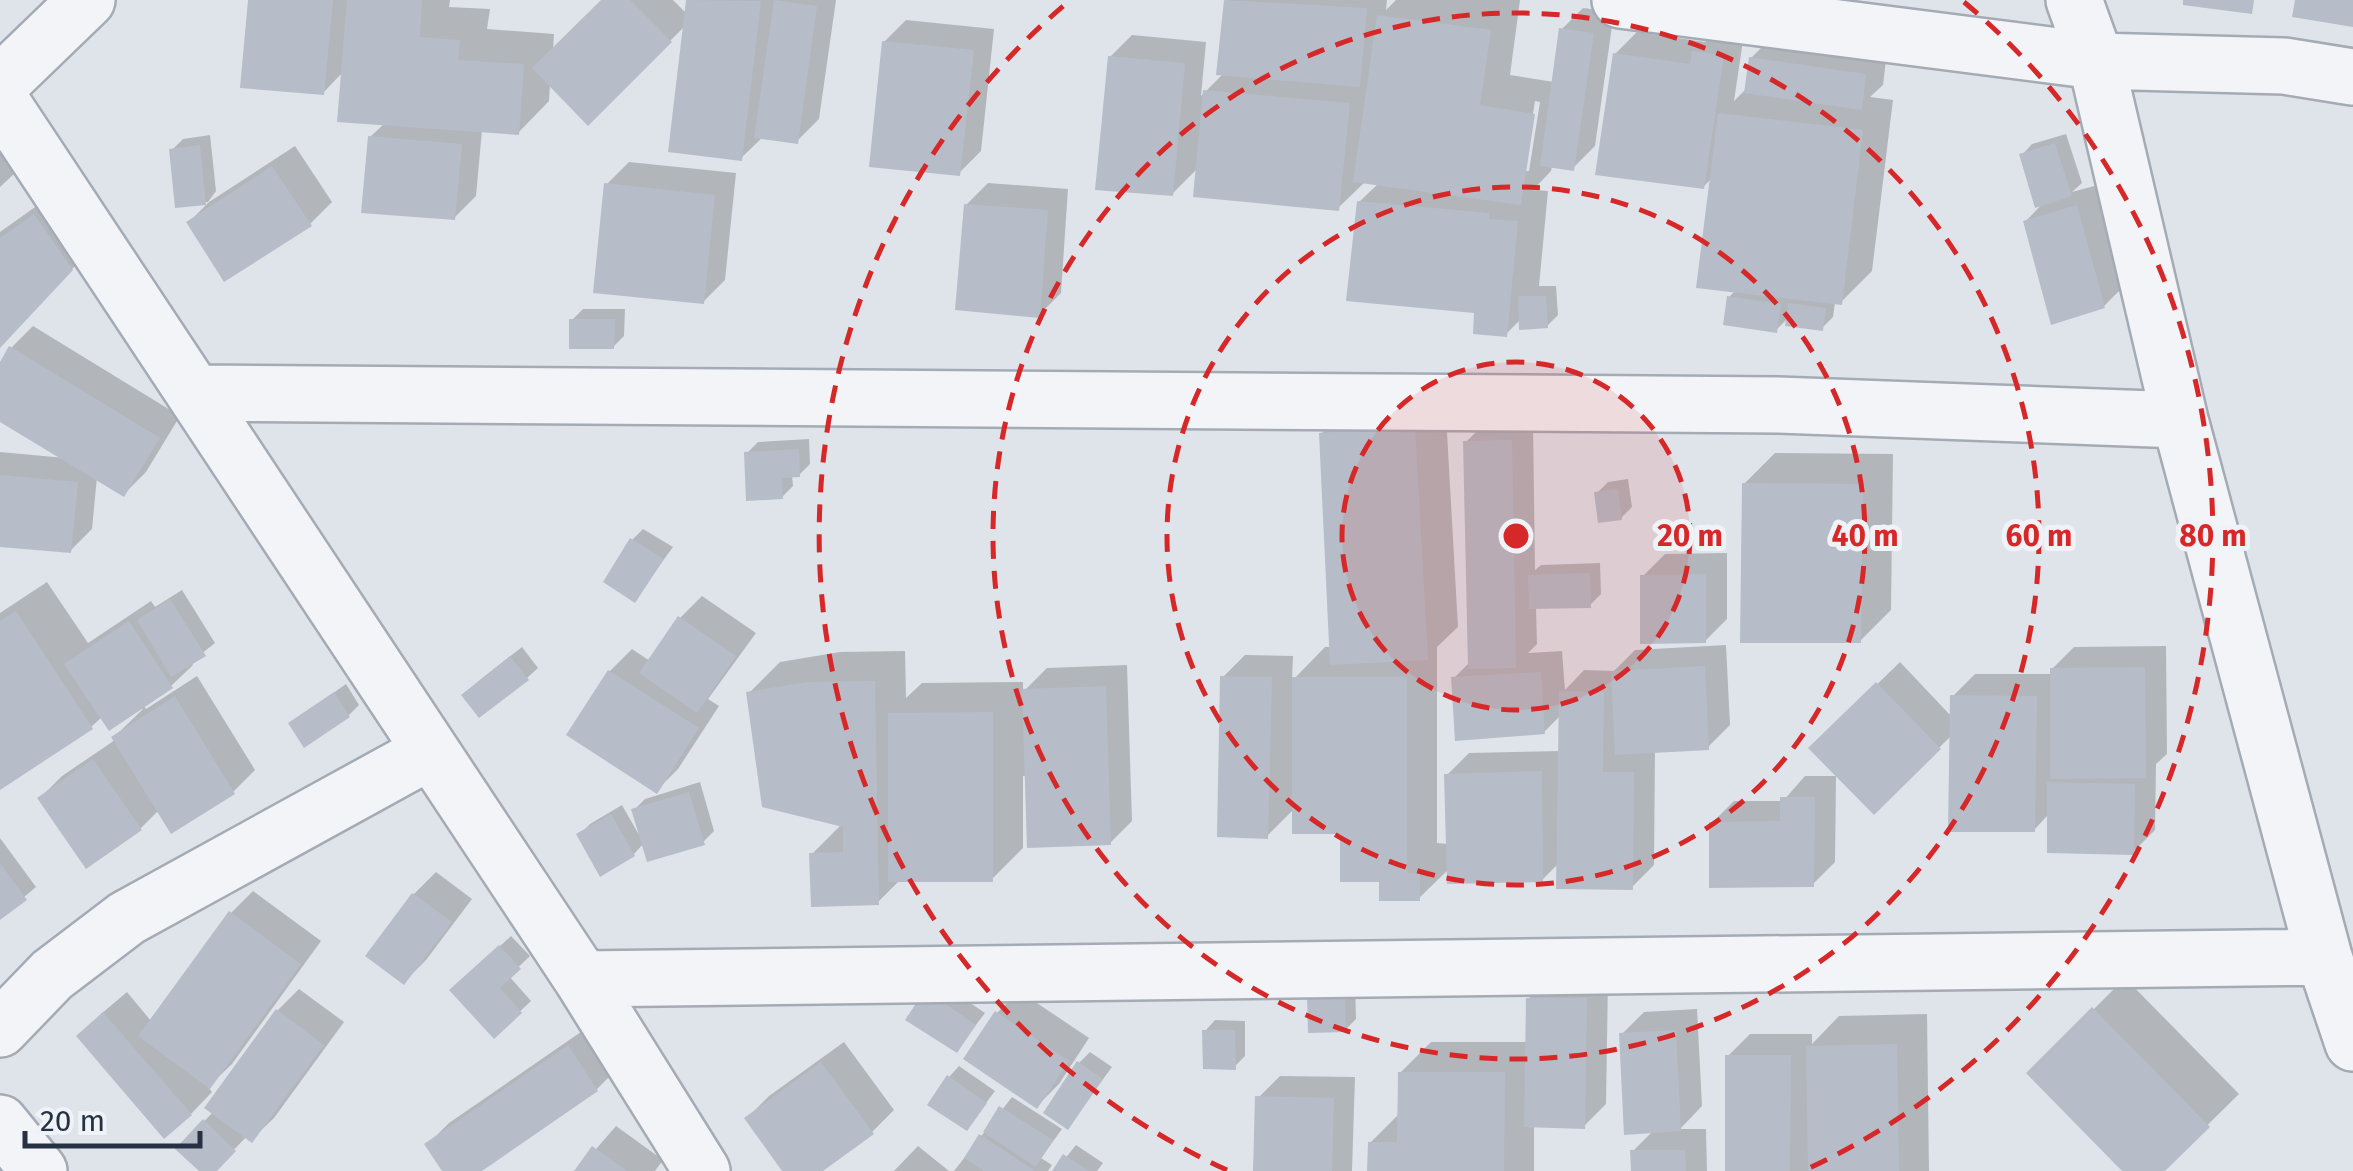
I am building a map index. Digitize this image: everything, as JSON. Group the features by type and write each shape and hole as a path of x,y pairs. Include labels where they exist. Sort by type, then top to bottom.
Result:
{"street":[{"path":"0,84 86,0"},
{"path":"1620,0 2096,61 2284,66 2353,77"},
{"path":"2074,0 2096,61 2180,420 2324,957 2353,1043"},
{"path":"0,100 582,979 702,1171"},
{"path":"194,394 1778,405 2180,420"},
{"path":"0,1029 52,975 127,918 431,751"},
{"path":"582,979 2324,957"},
{"path":"0,1122 39,1171"}],"building":[{"path":"248,0 333,0 324,95 240,88"},
{"path":"347,0 422,0 420,37 460,40 458,60 524,64 519,135 337,122"},
{"path":"601,0 630,0 672,42 588,126 532,68"},
{"path":"686,0 761,1 742,161 668,152"},
{"path":"774,0 817,6 798,144 754,138"},
{"path":"1224,0 1367,8 1360,87 1216,75"},
{"path":"2183,0 2254,0 2252,14 2183,5"},
{"path":"2295,0 2353,0 2353,27 2292,17"},
{"path":"1377,15 1491,30 1480,105 1535,114 1521,205 1353,182"},
{"path":"1559,28 1594,33 1574,171 1540,166"},
{"path":"882,41 974,50 960,176 869,167"},
{"path":"1692,51 1724,55 1704,189 1595,175 1613,53 1690,64"},
{"path":"1108,56 1185,63 1173,196 1095,190"},
{"path":"1749,57 1866,74 1862,110 1744,93"},
{"path":"1203,90 1350,103 1339,211 1193,197"},
{"path":"1718,113 1863,130 1842,305 1696,288"},
{"path":"368,136 462,144 455,220 361,213"},
{"path":"2055,143 2072,196 2035,208 2019,154"},
{"path":"200,145 206,205 175,208 169,149"},
{"path":"272,166 312,226 224,282 186,222"},
{"path":"604,183 715,195 704,304 593,293"},
{"path":"1357,201 1489,213 1489,219 1518,221 1507,337 1473,334 1474,313 1346,301"},
{"path":"964,204 1048,210 1040,318 955,310"},
{"path":"2077,205 2105,308 2051,325 2023,221"},
{"path":"34,214 73,270 0,348 0,238"},
{"path":"1518,296 1546,296 1548,328 1519,330"},
{"path":"1727,296 1781,304 1777,333 1723,325"},
{"path":"1788,303 1826,308 1823,331 1785,326"},
{"path":"569,319 615,319 614,349 569,349"},
{"path":"9,346 160,438 124,497 0,422 0,362"},
{"path":"1415,427 1428,660 1330,665 1319,433"},
{"path":"1512,440 1516,668 1468,669 1463,441"},
{"path":"799,449 800,477 782,478 783,499 746,501 744,452"},
{"path":"0,475 78,482 71,553 0,547"},
{"path":"1742,483 1863,484 1861,643 1740,643"},
{"path":"1618,489 1622,520 1598,523 1594,492"},
{"path":"630,538 664,559 635,603 603,582"},
{"path":"1590,573 1591,608 1529,609 1528,575"},
{"path":"1706,574 1706,643 1640,644 1640,575"},
{"path":"170,599 206,656 171,677 137,620"},
{"path":"16,611 93,729 0,790 0,621"},
{"path":"678,616 736,656 697,713 639,673"},
{"path":"129,621 173,688 109,731 64,664"},
{"path":"510,656 529,680 479,718 461,695"},
{"path":"1705,666 1709,750 1615,755 1611,671"},
{"path":"2145,667 2146,778 2050,779 2050,668"},
{"path":"608,670 699,728 657,794 566,735"},
{"path":"1541,672 1545,734 1455,741 1451,677"},
{"path":"1220,676 1272,677 1268,839 1217,837"},
{"path":"1292,677 1407,677 1407,873 1420,874 1420,901 1379,901 1379,882 1340,882 1340,834 1292,834"},
{"path":"875,681 879,905 811,907 809,853 843,852 843,827 762,807 746,692 807,682"},
{"path":"1876,682 1941,749 1874,815 1808,748"},
{"path":"1106,686 1111,845 1027,848 1022,689"},
{"path":"1559,691 1604,692 1603,772 1634,772 1633,890 1556,889"},
{"path":"334,692 350,717 304,748 288,723"},
{"path":"1950,695 2037,696 2035,832 1948,832"},
{"path":"175,696 235,794 171,834 111,737"},
{"path":"993,712 993,882 888,882 888,713"},
{"path":"93,759 142,830 86,869 37,798"},
{"path":"1542,771 1543,882 1447,884 1444,774"},
{"path":"2047,782 2135,784 2134,855 2047,853"},
{"path":"689,792 705,845 647,862 631,809"},
{"path":"1780,797 1815,797 1814,887 1709,888 1709,822 1780,821"},
{"path":"611,814 635,856 600,877 576,834"},
{"path":"0,863 27,900 0,920"},
{"path":"412,893 452,922 404,985 365,956"},
{"path":"229,911 301,964 210,1089 138,1036"},
{"path":"499,945 521,969 500,988 522,1013 494,1039 449,990"},
{"path":"925,990 976,1025 957,1053 905,1020"},
{"path":"1345,991 1346,1032 1308,1033 1307,994"},
{"path":"1526,998 1587,998 1585,1129 1524,1127"},
{"path":"2092,1007 2210,1127 2165,1171 2122,1171 2026,1073"},
{"path":"276,1009 324,1045 252,1143 204,1108"},
{"path":"995,1011 1069,1061 1037,1109 963,1059"},
{"path":"103,1012 192,1115 164,1139 76,1036"},
{"path":"1202,1030 1235,1030 1236,1070 1203,1069"},
{"path":"1676,1030 1681,1131 1624,1135 1619,1033"},
{"path":"1897,1044 1899,1171 1808,1171 1806,1046"},
{"path":"568,1045 598,1091 482,1171 442,1171 424,1144"},
{"path":"1725,1055 1791,1055 1790,1171 1725,1171"},
{"path":"1077,1061 1103,1079 1068,1130 1043,1113"},
{"path":"821,1062 874,1134 823,1171 782,1171 744,1118"},
{"path":"1398,1072 1505,1072 1504,1171 1367,1171 1368,1142 1397,1142"},
{"path":"947,1075 987,1103 967,1131 927,1105"},
{"path":"1255,1096 1334,1098 1332,1171 1253,1171"},
{"path":"999,1106 1053,1140 1036,1167 983,1132"},
{"path":"203,1119 236,1151 217,1171 199,1171 175,1149"},
{"path":"979,1134 1035,1171 984,1171 964,1158"},
{"path":"592,1146 627,1171 574,1171"},
{"path":"1630,1150 1685,1150 1686,1171 1631,1171"},
{"path":"1063,1154 1089,1171 1052,1171"}]}
